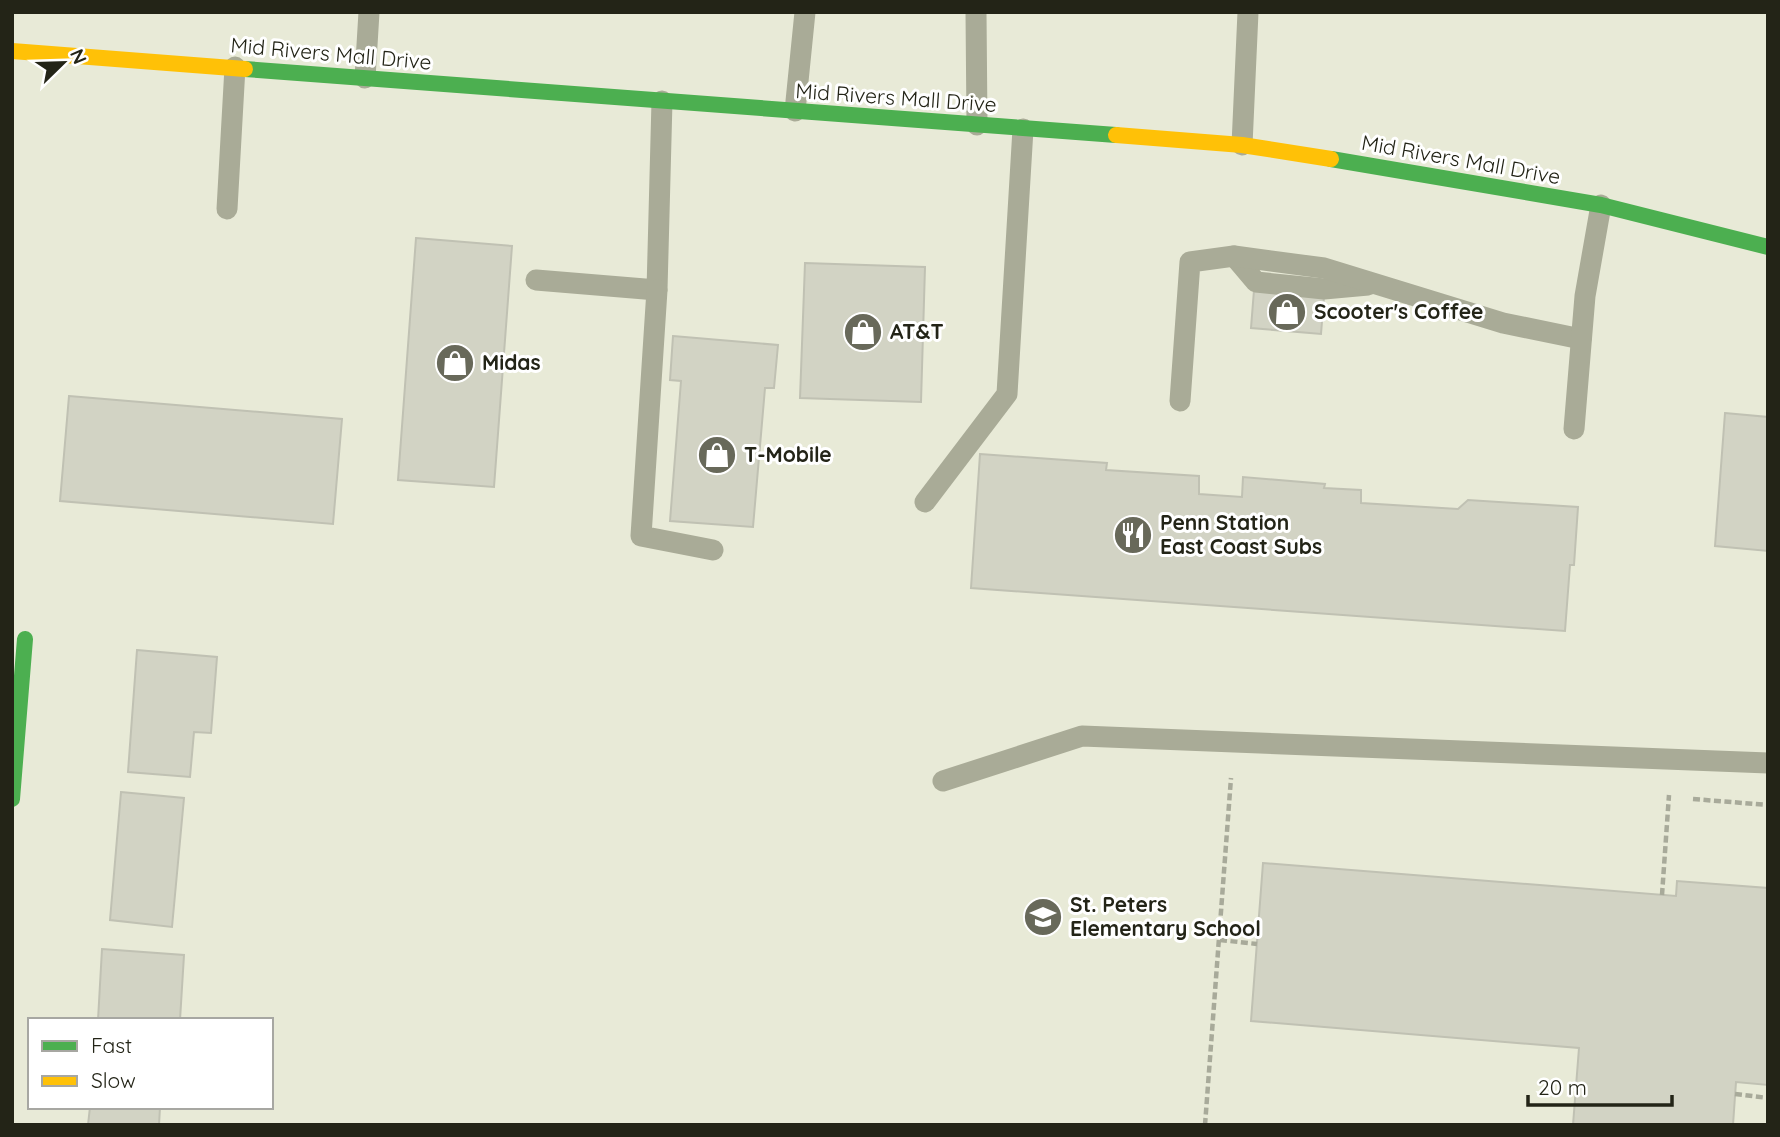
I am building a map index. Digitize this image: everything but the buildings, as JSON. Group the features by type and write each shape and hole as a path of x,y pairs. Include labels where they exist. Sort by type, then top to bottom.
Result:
{"main road":[{"name":"Mid Rivers Mall Drive","path":"12,51 1242,145 1601,205 1768,245"},
{"path":"12,799 25,639"}],"lane":[{"path":"365,78 369,12"},
{"path":"795,111 805,12"},
{"path":"976,12 978,125"},
{"path":"1242,145 1248,12"},
{"path":"228,209 235,67"},
{"path":"662,101 657,290 641,536 713,550"},
{"path":"925,502 1007,394 1023,129"},
{"path":"1574,429 1585,296 1601,205"},
{"path":"1180,401 1190,262 1234,256 1256,282 1324,289 1377,284 1503,323 1581,339"},
{"path":"536,280 657,290"},
{"path":"943,780 1082,736 1768,763"}],"path":[{"path":"1205,1125 1231,804 1232,742"},
{"path":"1662,895 1671,759"},
{"path":"1220,940 1256,944"},
{"path":"1735,1094 1768,1098"}],"traffic: fast":[{"path":"245,69 1116,135"},
{"path":"1331,159 1601,205 1768,247"},
{"path":"12,799 25,639"}],"traffic: slow":[{"path":"12,51 245,69"},
{"path":"1116,135 1242,145 1331,159"}],"place":[{"name":"Scooter's Coffee","path":"1287,312"},
{"name":"AT&T","path":"863,332"},
{"name":"Midas","path":"455,363"},
{"name":"T-Mobile","path":"717,455"},
{"name":"Penn Station East Coast Subs","path":"1133,535"},
{"name":"St. Peters Elementary School","path":"1043,917"}]}
